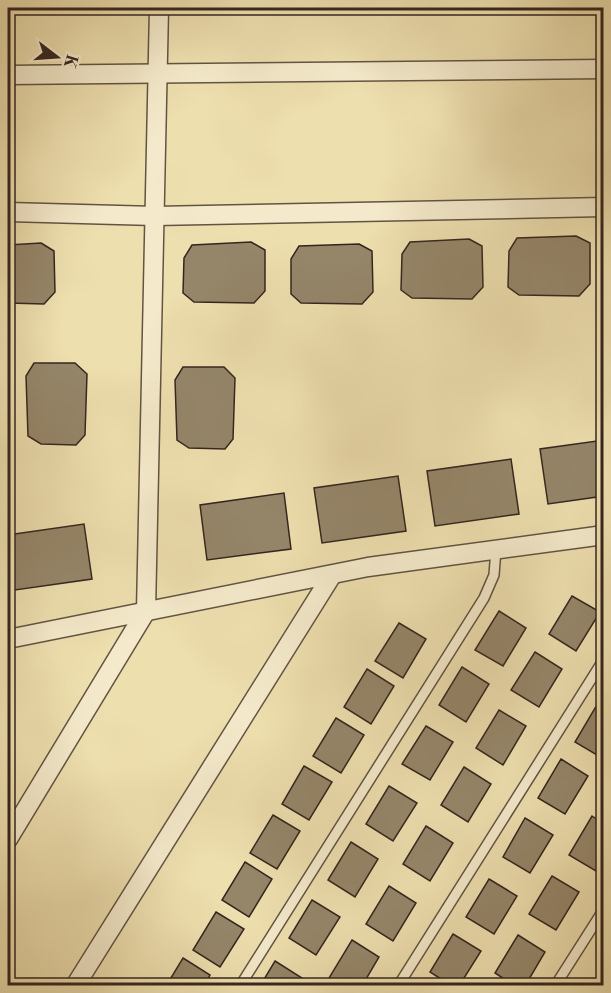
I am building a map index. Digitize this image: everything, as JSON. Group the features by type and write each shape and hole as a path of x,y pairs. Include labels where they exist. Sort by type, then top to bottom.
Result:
{"street":[{"path":"8,838 146,612 159,8"},
{"path":"8,75 603,69"},
{"path":"8,212 155,216 603,207"},
{"path":"8,639 332,574 603,535"},
{"path":"75,986 332,574"}],"lane":[{"path":"240,986 484,598 494,575 496,549"},
{"path":"398,986 603,659"},
{"path":"555,986 603,909"}],"building":[{"path":"576,236 590,243 590,284 579,296 519,295 508,287 509,251 517,238"},
{"path":"469,239 482,246 483,287 472,299 412,298 401,290 402,254 410,242"},
{"path":"251,242 265,250 265,291 254,303 194,302 183,293 184,258 192,245"},
{"path":"41,243 54,251 55,292 44,304 8,303 8,245"},
{"path":"359,244 372,251 373,292 362,304 301,303 291,294 291,259 299,246"},
{"path":"34,363 75,363 87,374 85,435 76,445 41,444 28,436 26,376"},
{"path":"183,367 224,367 235,378 233,439 225,449 189,448 177,440 175,380"},
{"path":"604,440 604,496 548,504 540,449"},
{"path":"511,459 519,514 435,526 427,471"},
{"path":"398,476 406,531 322,543 314,488"},
{"path":"284,493 291,549 207,560 200,505"},
{"path":"84,524 92,579 8,591 8,535"},
{"path":"572,596 600,612 576,651 549,634"},
{"path":"499,611 526,628 503,666 475,650"},
{"path":"399,623 426,639 403,678 375,661"},
{"path":"535,652 562,669 539,707 511,690"},
{"path":"462,667 489,684 466,722 439,705"},
{"path":"367,669 394,686 371,724 344,707"},
{"path":"598,703 604,707 602,758 575,742"},
{"path":"499,710 526,726 503,765 476,748"},
{"path":"336,718 364,735 341,773 313,756"},
{"path":"426,726 453,742 430,780 402,764"},
{"path":"561,759 588,776 565,814 538,798"},
{"path":"304,766 332,782 309,820 282,804"},
{"path":"464,767 491,784 468,822 441,805"},
{"path":"389,786 417,803 393,841 366,824"},
{"path":"273,815 300,831 277,869 250,853"},
{"path":"592,816 604,824 604,859 596,871 569,855"},
{"path":"525,818 553,835 530,873 503,857"},
{"path":"426,826 453,843 430,881 403,864"},
{"path":"351,842 378,859 355,897 328,880"},
{"path":"245,862 272,879 249,917 222,900"},
{"path":"552,876 579,892 556,930 529,914"},
{"path":"489,879 517,896 494,934 466,917"},
{"path":"389,886 416,903 393,941 366,924"},
{"path":"312,900 340,917 316,955 289,938"},
{"path":"216,912 244,929 220,967 193,950"},
{"path":"453,934 481,951 459,986 452,986 430,972"},
{"path":"518,935 545,952 525,986 515,986 495,973"},
{"path":"352,940 379,957 362,986 341,986 329,978"},
{"path":"183,958 210,975 204,986 166,986"},
{"path":"275,961 302,978 298,986 260,986"}]}
